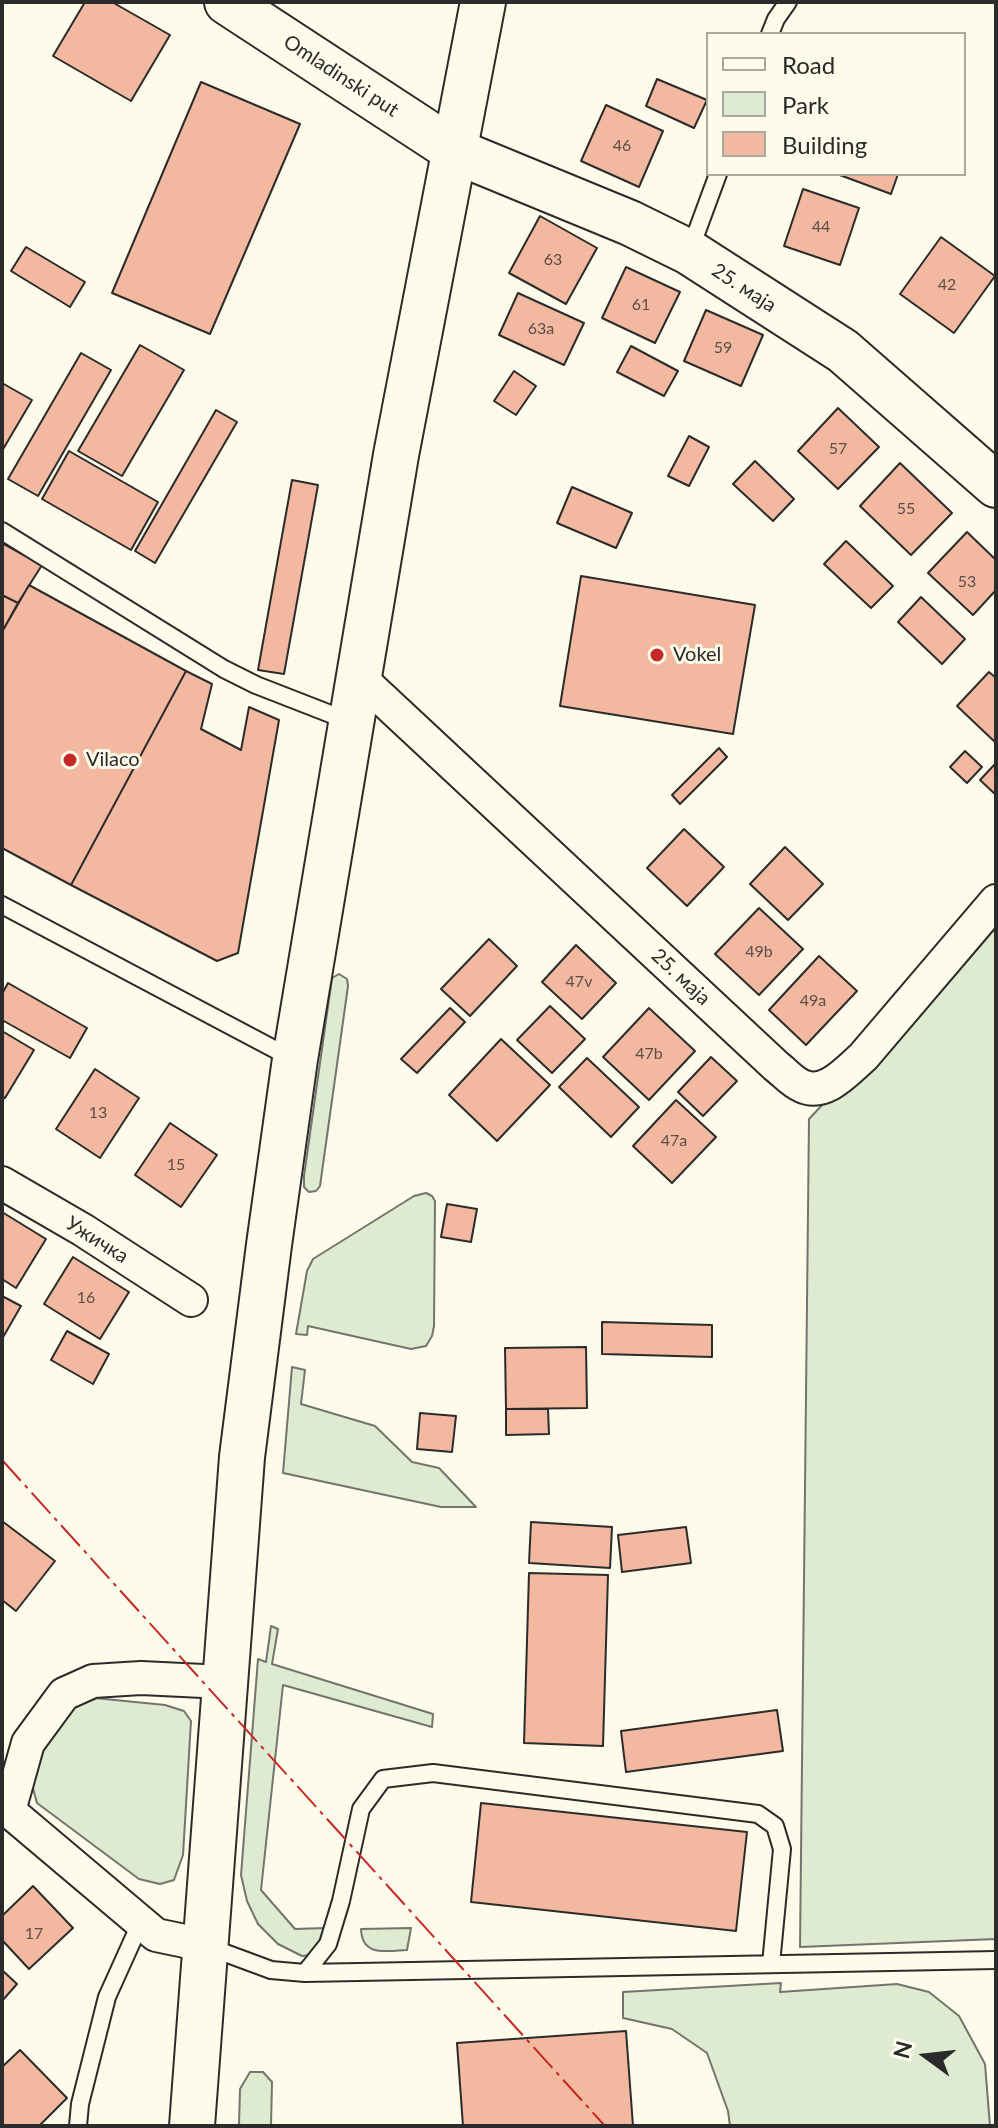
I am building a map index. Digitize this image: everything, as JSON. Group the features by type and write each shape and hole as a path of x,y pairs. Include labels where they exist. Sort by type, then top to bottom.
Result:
{"main road":[{"name":"Omladinski put","path":"227,2 455,151"},
{"path":"192,2126 242,1457 295,1059 396,455 483,2"},
{"name":"25. маја","path":"455,151 630,223 689,252 843,351 996,485"}],"street":[{"name":"25. маја","path":"360,678 776,1066 802,1086 814,1089 824,1087 863,1057 996,901"},
{"name":"Ужичка","path":"2,1183 83,1230 191,1300"},
{"path":"204,1945 156,1935 4,1812 28,1743 64,1694 93,1681 141,1678 224,1682"}],"lane":[{"path":"771,32 788,2"},
{"path":"689,252 717,176"},
{"path":"2,531 224,669 352,723"},
{"path":"2,905 295,1059"},
{"path":"305,1973 328,1944 341,1901 361,1809 383,1779 433,1773 758,1814 775,1826 782,1849 771,1964"},
{"path":"78,2126 80,2104 107,1997 140,1924"},
{"path":"204,1945 271,1970 305,1973 996,1960"}],"green space":[{"path":"996,919 996,1939 800,1947 809,1119"},
{"path":"339,974 347,979 348,986 320,1186 316,1191 309,1192 304,1187 304,1176 332,978"},
{"path":"426,1193 435,1201 434,1326 426,1346 411,1349 308,1326 307,1335 296,1334 307,1271 313,1259 414,1196"},
{"path":"292,1367 305,1370 301,1404 375,1426 412,1462 439,1468 476,1507 441,1507 283,1473"},
{"path":"271,1626 278,1629 272,1664 433,1714 432,1727 283,1685 261,1890 295,1929 326,1928 321,1954 302,1956 278,1944 258,1924 247,1901 241,1875 258,1659 266,1662"},
{"path":"95,1698 165,1705 184,1711 191,1721 183,1855 174,1880 160,1884 139,1879 37,1803 30,1778 39,1752 68,1708"},
{"path":"411,1928 407,1950 391,1951 370,1948 362,1938 361,1929"},
{"path":"781,1983 780,1992 897,1984 929,1992 959,2016 985,2064 990,2126 730,2126 728,2111 707,2053 672,2029 623,2018 623,1992"},
{"path":"250,2072 263,2072 272,2082 271,2126 239,2126 240,2089"}],"building":[{"path":"85,2 112,2 170,35 131,101 53,56"},
{"path":"657,79 706,100 694,128 646,106"},
{"path":"201,82 300,124 210,334 112,293"},
{"path":"606,105 663,131 639,187 581,161"},
{"path":"842,176 897,176 891,194"},
{"path":"803,189 859,208 840,265 784,246"},
{"path":"540,216 597,248 566,304 509,273"},
{"path":"941,237 995,276 954,333 900,294"},
{"path":"26,247 85,282 70,307 11,271"},
{"path":"626,267 680,292 655,343 602,318"},
{"path":"518,293 584,323 564,365 499,335"},
{"path":"706,310 763,335 741,386 684,361"},
{"path":"140,345 184,370 122,476 78,451"},
{"path":"631,346 678,371 664,396 617,372"},
{"path":"81,353 111,370 38,496 8,479"},
{"path":"514,371 536,386 516,415 494,401"},
{"path":"2,383 32,400 2,451"},
{"path":"838,408 879,447 838,489 798,451"},
{"path":"216,410 237,422 155,563 135,551"},
{"path":"689,436 709,447 689,486 668,476"},
{"path":"69,451 158,502 131,550 42,499"},
{"path":"755,461 794,499 773,521 733,484"},
{"path":"900,463 952,513 911,555 860,506"},
{"path":"292,480 318,485 284,674 258,670"},
{"path":"572,487 632,513 616,548 557,523"},
{"path":"967,532 996,560 996,590 973,615 928,573"},
{"path":"846,541 893,586 871,608 824,564"},
{"path":"2,543 42,565 18,603 2,595"},
{"name":"Vokel","path":"581,576 755,605 733,734 560,706"},
{"name":"Vilaco","path":"29,585 186,671 71,885 2,848 2,632"},
{"path":"2,595 18,603 2,632"},
{"path":"921,597 965,639 942,664 898,622"},
{"path":"186,671 212,684 201,729 241,750 249,707 279,720 238,953 217,961 71,885"},
{"path":"989,672 996,678 996,743 957,706"},
{"path":"719,748 727,757 680,804 672,795"},
{"path":"965,751 982,767 967,783 950,767"},
{"path":"996,763 996,795 980,780"},
{"path":"684,829 724,867 687,906 647,868"},
{"path":"785,847 823,884 788,920 750,884"},
{"path":"759,908 803,949 759,995 715,954"},
{"path":"489,939 517,966 470,1016 441,989"},
{"path":"576,945 616,983 582,1019 542,982"},
{"path":"819,956 857,991 806,1045 769,1010"},
{"path":"8,983 87,1028 70,1058 2,1020 2,994"},
{"path":"550,1006 585,1039 552,1073 517,1040"},
{"path":"450,1008 465,1022 417,1073 401,1059"},
{"path":"649,1008 695,1051 649,1100 603,1057"},
{"path":"2,1031 34,1050 5,1098 2,1097"},
{"path":"501,1039 550,1085 497,1141 449,1095"},
{"path":"711,1057 737,1081 703,1116 678,1092"},
{"path":"587,1058 639,1107 611,1137 559,1087"},
{"path":"95,1069 139,1098 100,1158 56,1129"},
{"path":"676,1100 716,1137 672,1183 633,1146"},
{"path":"170,1123 217,1155 181,1207 135,1175"},
{"path":"447,1204 477,1209 471,1242 441,1237"},
{"path":"2,1212 46,1239 16,1288 2,1279"},
{"path":"73,1257 129,1292 100,1339 44,1304"},
{"path":"2,1296 21,1306 2,1339"},
{"path":"602,1322 712,1325 712,1357 602,1354"},
{"path":"67,1331 109,1354 93,1384 51,1360"},
{"path":"586,1347 587,1408 506,1409 505,1348"},
{"path":"506,1409 548,1409 549,1434 506,1435"},
{"path":"420,1413 456,1416 452,1452 417,1449"},
{"path":"2,1521 55,1561 16,1611 2,1600"},
{"path":"531,1522 612,1527 610,1568 529,1563"},
{"path":"686,1527 691,1563 622,1572 618,1535"},
{"path":"529,1573 608,1575 603,1746 524,1743"},
{"path":"777,1710 783,1751 626,1772 621,1731"},
{"path":"481,1803 747,1832 736,1931 471,1902"},
{"path":"33,1886 73,1928 29,1969 2,1940 2,1916"},
{"path":"2,1970 17,1984 2,2001"},
{"path":"626,2031 633,2126 463,2126 457,2043"},
{"path":"20,2050 67,2098 39,2126 2,2126 2,2067"}],"power":[{"path":"2,1460 605,2126"}],"place":[{"name":"Vokel","path":"657,655"},
{"name":"Vilaco","path":"70,760"}]}
